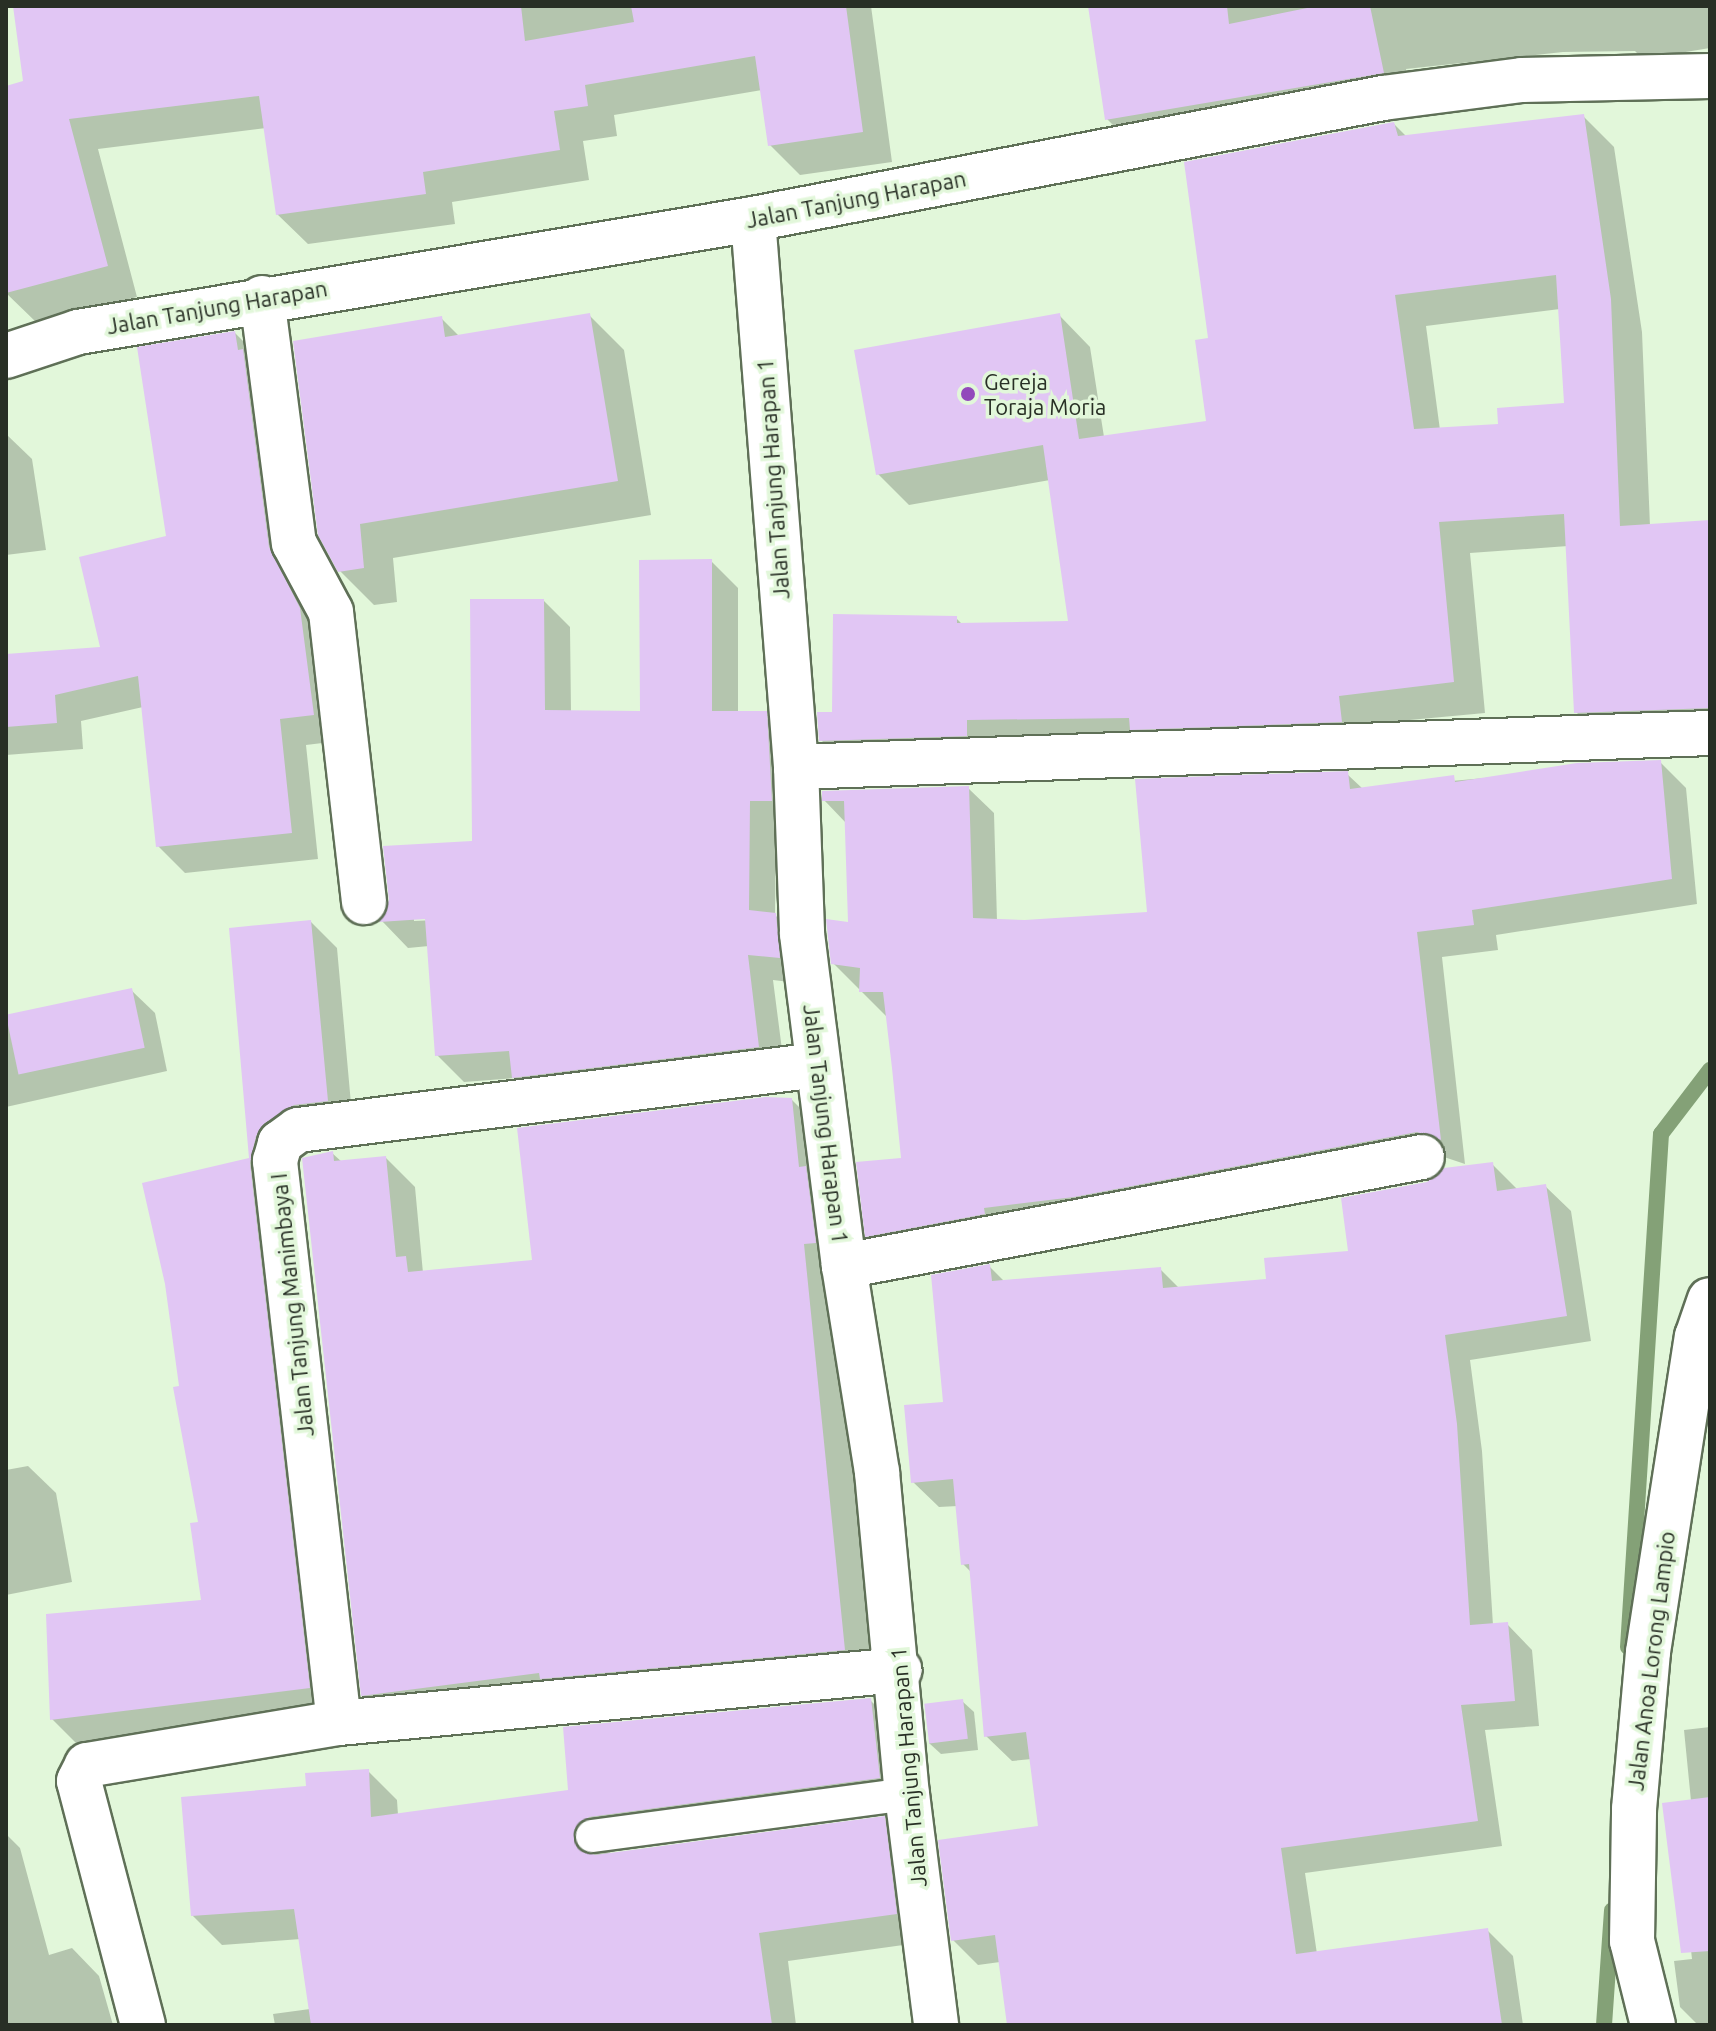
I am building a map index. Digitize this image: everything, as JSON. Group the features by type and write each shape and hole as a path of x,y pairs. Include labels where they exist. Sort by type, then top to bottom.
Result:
{"street":[{"name":"Jalan Tanjung Harapan","path":"6,356 78,332 262,298 753,219 1383,98 1522,80 1710,76"},
{"name":"Jalan Tanjung Harapan 1","path":"753,219 796,767 802,934 844,1266 877,1472 899,1670 907,1794 936,2025"},
{"path":"262,298 294,543 333,623 364,902"},
{"path":"796,767 1710,733"},
{"name":"Jalan Tanjung Manimbaya I","path":"339,1723 275,1161 280,1143 298,1130 818,1065"},
{"path":"844,1266 1422,1157"},
{"name":"Jalan Anoa Lorong Lampio","path":"1653,2025 1632,1941 1634,1809 1659,1577 1697,1337 1710,1300"},
{"path":"143,2025 79,1781 87,1765 339,1723 899,1670"}],"lane":[{"path":"592,1836 907,1794"}],"building":[{"path":"13,6 521,6 525,41 634,22 631,6 846,6 863,132 768,146 755,56 585,85 588,106 554,111 560,150 423,172 426,194 276,215 259,96 69,119 108,266 6,293 6,86 23,81"},
{"path":"1088,6 1227,6 1229,24 1317,6 1370,6 1384,73 1105,120"},
{"path":"1584,114 1611,299 1620,526 1710,520 1710,708 1574,713 1564,514 1439,522 1454,682 1339,696 1342,722 1130,730 1129,718 967,720 967,736 819,741 817,712 832,712 833,614 957,616 957,623 1068,621 1043,445 876,475 854,350 1060,313 1079,439 1206,421 1195,340 1208,338 1184,162 1394,122 1398,136","holes":["1556,275 1564,403 1497,408 1498,424 1414,429 1395,295"]},
{"path":"590,313 618,481 360,524 364,568 338,572 318,535 293,341 442,316 445,337"},
{"path":"235,331 238,350 243,349 269,547 300,608 314,715 280,719 292,833 156,847 138,676 55,695 57,723 6,727 6,654 100,647 79,557 166,536 137,347"},
{"path":"712,559 712,711 767,711 772,801 750,801 749,910 776,913 780,958 748,955 759,1047 512,1078 509,1051 435,1056 425,919 379,922 389,900 383,846 472,841 470,599 544,599 545,710 640,711 639,560"},
{"path":"1661,760 1672,879 1472,910 1474,925 1417,932 1441,1140 1417,1132 1074,1197 984,1208 985,1214 865,1237 856,1162 901,1158 883,992 859,992 860,968 831,964 826,919 848,922 844,801 822,801 822,791 969,786 973,918 1025,920 1147,912 1135,779 1348,771 1350,789 1454,775 1455,782 1577,763"},
{"path":"311,920 328,1101 294,1105 265,1123 256,1136 250,1163 310,1688 50,1720 46,1614 201,1600 190,1523 198,1522 173,1387 179,1386 165,1284 142,1183 249,1158 229,928"},
{"path":"132,988 145,1048 19,1074 6,1015"},
{"path":"765,1097 792,1098 799,1167 806,1166 816,1243 804,1244 845,1650 540,1679 539,1673 361,1696 302,1158 333,1151 334,1161 386,1156 396,1257 406,1256 408,1272 532,1260 517,1128"},
{"path":"1493,1162 1497,1191 1546,1184 1567,1316 1445,1335 1457,1424 1470,1625 1508,1622 1515,1701 1461,1705 1478,1821 1281,1848 1296,1954 1488,1928 1502,2025 1007,2025 995,1935 951,1941 938,1840 1038,1826 1026,1732 984,1737 969,1564 961,1565 953,1479 911,1483 904,1405 943,1402 931,1275 990,1264 992,1281 1161,1267 1163,1288 1266,1279 1264,1258 1348,1251 1341,1198 1427,1182 1444,1168"},
{"path":"871,1698 880,1778 589,1817 574,1830 578,1848 595,1855 885,1816 897,1914 759,1933 772,2025 311,2025 294,1909 191,1916 181,1797 306,1786 305,1773 369,1769 371,1817 568,1790 563,1727"},
{"path":"963,1699 968,1739 929,1743 924,1704"},
{"path":"1710,1797 1710,1951 1681,1953 1662,1803"}],"waterway":[{"path":"1628,1647 1661,1134 1710,1070"},
{"path":"1604,2025 1612,1910"}],"place":[{"name":"Gereja Toraja Moria","path":"968,394"}]}
